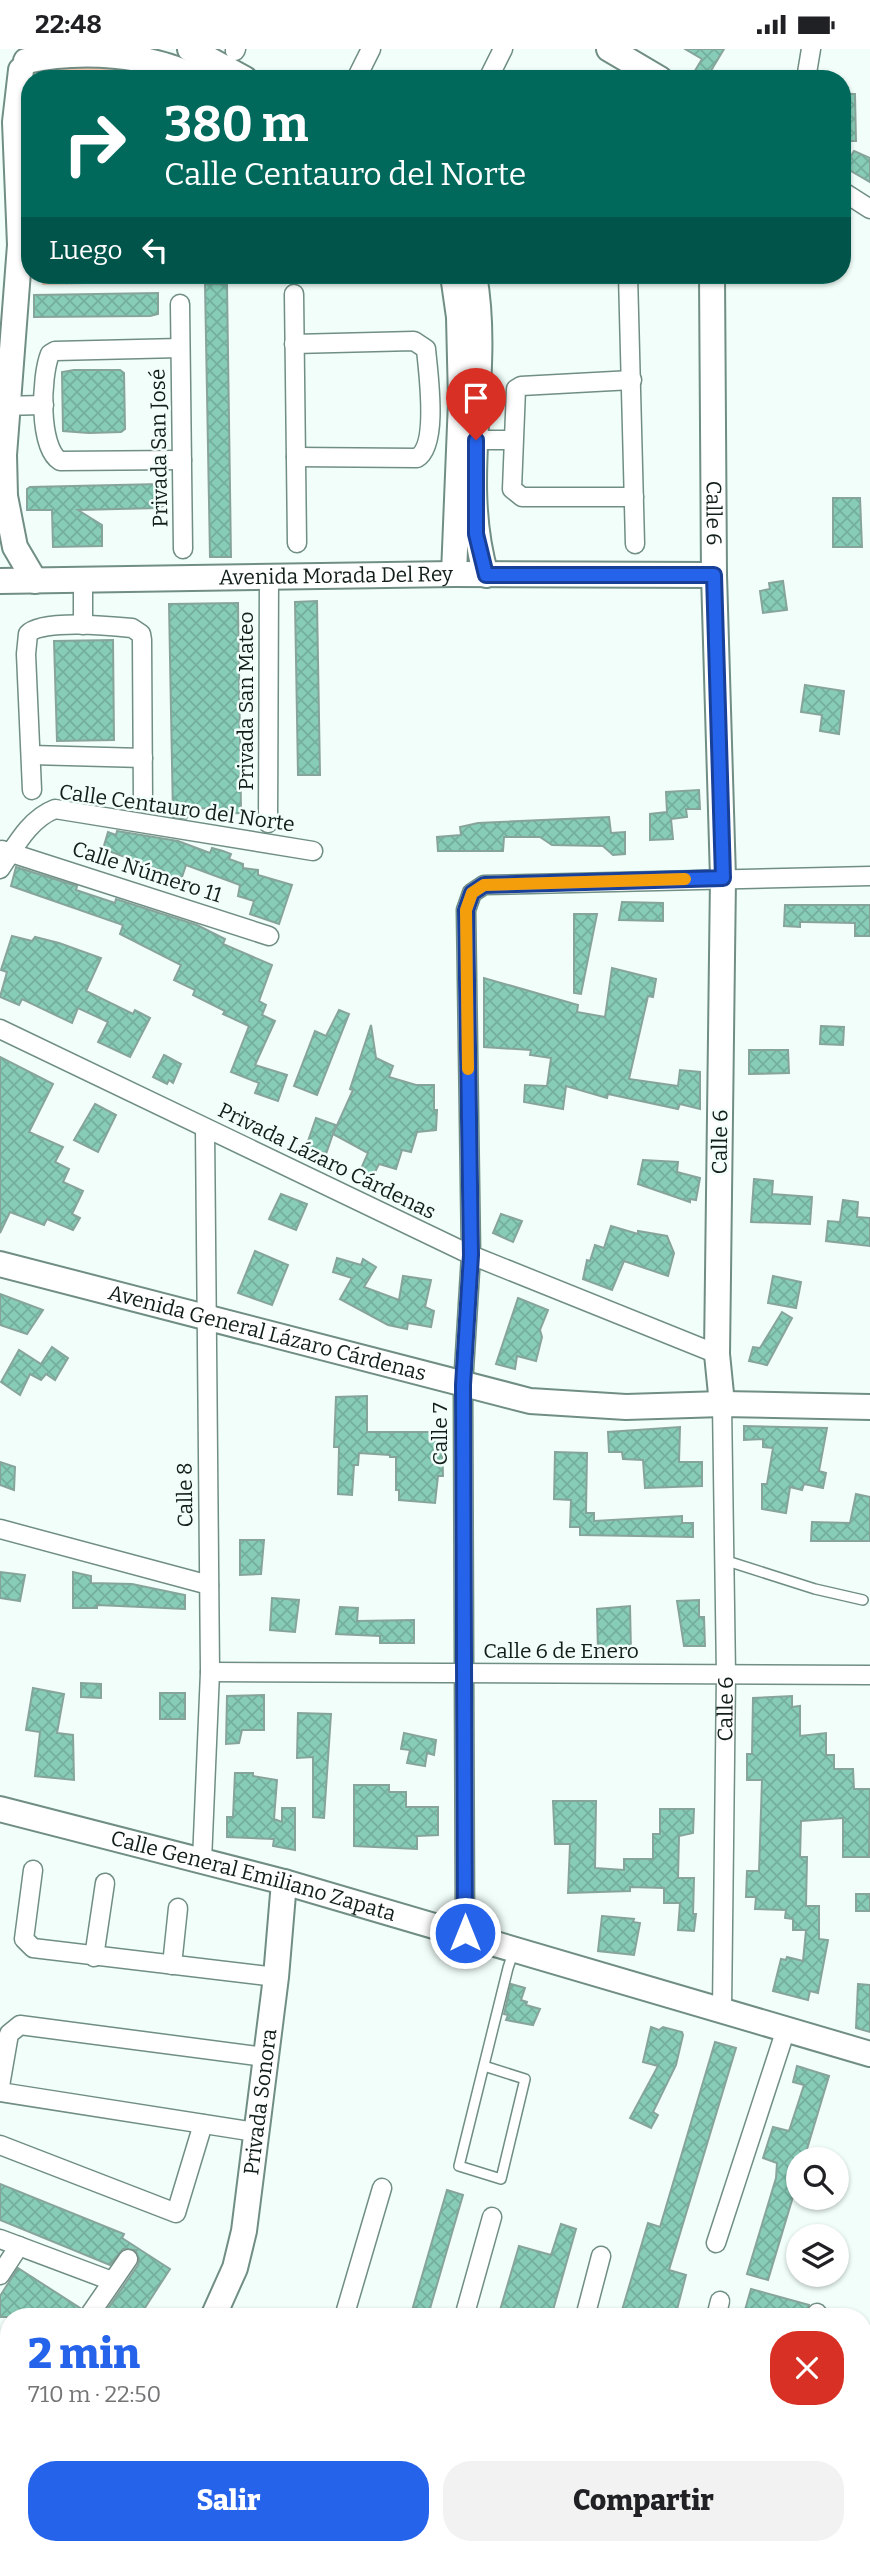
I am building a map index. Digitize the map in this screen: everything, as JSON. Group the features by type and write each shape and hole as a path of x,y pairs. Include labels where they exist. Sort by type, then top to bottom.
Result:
{"street":[{"path":"35,581 15,547 9,527 4,455 4,406 20,244 9,174 19,65 40,55 87,49 189,61 217,70"},
{"path":"361,70 372,49"},
{"path":"492,70 503,49"},
{"path":"609,49 645,70"},
{"path":"808,70 811,49"},
{"path":"851,197 870,209"},
{"path":"462,284 459,317 461,401 468,440 476,534 486,575"},
{"path":"454,574 480,319 466,284"},
{"path":"628,284 635,544"},
{"name":"Calle 6","path":"712,284 714,575 723,878 717,1354 722,1404 726,1675 722,2010"},
{"path":"294,295 297,543"},
{"name":"Privada San José","path":"180,304 183,548"},
{"path":"294,344 422,343 426,349 431,403 427,447 417,458 296,457"},
{"name":"Privada San José","path":"180,348 55,351 50,354 45,370 44,405 47,441 56,458 79,463 181,460"},
{"path":"632,380 521,386 514,394 512,489 516,495 522,497 634,497"},
{"path":"431,403 461,401"},
{"path":"4,406 44,405"},
{"path":"468,440 512,440"},
{"name":"Avenida Morada Del Rey","path":"0,581 269,579 454,574 714,575"},
{"name":"Privada San Mateo","path":"268,823 269,579"},
{"path":"83,581 83,625"},
{"path":"32,790 26,654 28,634 43,627 83,625 132,628 141,634 143,803"},
{"path":"31,755 142,758"},
{"name":"Calle Centauro del Norte","path":"0,869 6,851 43,814 55,809 313,851"},
{"name":"Calle Número 11","path":"6,851 269,936"},
{"path":"723,878 870,876"},
{"name":"Calle 7","path":"465,1933 463,1385 471,1255 466,910 472,893 484,885 723,878"},
{"name":"Privada Lázaro Cárdenas","path":"0,1029 471,1255 717,1354"},
{"name":"Calle 8","path":"202,1861 209,1672 205,1128"},
{"name":"Avenida General Lázaro Cárdenas","path":"0,1264 530,1401 580,1405 870,1407"},
{"path":"0,1529 209,1585"},
{"name":"Calle 6 de Enero","path":"209,1672 870,1675"},
{"name":"Calle General Emiliano Zapata","path":"0,1809 284,1882 870,2054"},
{"path":"33,1870 24,1939 27,1945 94,1957 276,1977"},
{"name":"Privada Sonora","path":"217,2308 235,2268 244,2231 276,1977 284,1882"},
{"path":"94,1957 105,1883"},
{"path":"172,1965 178,1908"},
{"path":"0,2086 9,2033 20,2025 265,2057"},
{"path":"716,2243 786,2029"},
{"path":"0,2092 255,2132"},
{"path":"0,2145 176,2213 203,2124"},
{"path":"347,2308 382,2188"},
{"path":"467,2308 492,2217"},
{"path":"0,2239 111,2281"},
{"path":"0,2276 19,2246"},
{"path":"587,2308 601,2256"},
{"path":"94,2308 128,2259"}],"lane":[{"path":"724,1560 815,1590 863,1600"},
{"path":"484,2066 525,2079 501,2179 459,2166 484,2066 514,1948"}],"green space":[{"path":"35,49 133,49 133,70 36,70"}],"building":[{"path":"685,49 724,49 711,70 695,70 702,59"},
{"path":"851,94 855,94 856,141 851,141"},
{"path":"854,151 870,158 870,182 851,171 851,156"},
{"path":"205,284 227,284 231,557 210,557"},
{"path":"158,293 158,314 150,316 34,317 34,295"},
{"path":"120,370 124,373 125,429 121,432 63,431 62,372"},
{"path":"160,484 163,487 163,506 159,508 78,510 102,525 102,546 53,547 52,510 27,510 27,489 30,487"},
{"path":"833,498 860,498 862,547 833,547"},
{"path":"783,581 787,610 763,613 760,591 770,589 769,583"},
{"path":"317,601 320,775 298,775 295,602"},
{"path":"238,603 241,810 240,813 222,814 222,809 194,808 186,819 173,817 169,604"},
{"path":"113,640 114,740 57,741 54,641"},
{"path":"805,685 844,691 839,734 820,731 822,715 801,712"},
{"path":"699,790 700,809 686,809 687,817 671,819 673,839 650,840 650,814 667,812 666,792"},
{"path":"609,817 611,833 625,832 625,854 613,855 603,846 552,845 540,837 504,837 503,851 438,851 437,837 461,835 460,827 478,823"},
{"path":"117,831 178,841 210,853 212,848 223,851 231,854 229,859 243,864 243,868 258,870 258,875 292,885 279,924 250,914 254,901 238,896 240,885 186,865 181,880 103,849 108,832 116,835"},
{"path":"16,867 77,886 76,890 115,903 116,899 197,925 225,939 223,944 272,965 259,1001 266,1005 262,1015 275,1021 255,1065 287,1075 278,1101 255,1093 259,1083 231,1072 249,1026 223,1014 225,1011 193,995 195,990 174,980 181,965 120,934 123,925 11,886"},
{"path":"622,902 663,903 663,921 619,920"},
{"path":"785,905 870,905 870,936 855,936 855,923 800,922 800,927 784,926"},
{"path":"574,914 597,914 581,994 574,993"},
{"path":"12,936 32,941 35,937 101,958 86,991 133,1014 135,1010 150,1018 130,1057 98,1042 108,1022 78,1008 72,1023 22,999 19,1005 0,997 7,972 1,970"},
{"path":"612,968 656,979 653,997 648,996 629,1079 678,1086 680,1070 700,1072 700,1109 680,1104 678,1109 608,1094 607,1098 566,1086 563,1109 524,1102 525,1085 547,1086 551,1058 530,1055 531,1050 484,1047 484,978 578,1005 577,1012 605,1017"},
{"path":"339,1010 349,1014 317,1095 294,1086 315,1031 326,1036"},
{"path":"371,1025 376,1058 393,1066 389,1077 416,1085 434,1085 434,1110 437,1110 436,1130 417,1132 411,1152 402,1150 396,1169 379,1164 373,1176 360,1171 368,1153 333,1134 353,1090 350,1089"},
{"path":"821,1026 844,1027 843,1045 820,1044"},
{"path":"749,1050 788,1050 789,1073 749,1074"},
{"path":"164,1055 181,1064 173,1083 169,1080 167,1084 153,1077"},
{"path":"0,1057 53,1084 29,1132 63,1147 55,1162 69,1169 63,1182 83,1191 72,1214 80,1218 73,1230 47,1219 44,1225 10,1212 0,1233"},
{"path":"95,1104 116,1115 98,1152 74,1140"},
{"path":"316,1118 336,1125 326,1154 306,1147"},
{"path":"643,1160 678,1162 677,1172 700,1178 696,1200 690,1199 690,1202 638,1184"},
{"path":"754,1179 773,1181 772,1194 812,1197 810,1224 751,1222"},
{"path":"281,1194 307,1204 296,1230 269,1219"},
{"path":"843,1200 858,1202 857,1217 870,1218 870,1246 826,1241 828,1221 840,1222"},
{"path":"501,1214 522,1221 513,1242 493,1233"},
{"path":"611,1226 638,1234 638,1231 667,1236 674,1253 668,1276 624,1261 612,1290 583,1279 587,1260 590,1261 595,1245 604,1248"},
{"path":"255,1251 288,1265 272,1305 238,1293"},
{"path":"337,1258 361,1265 363,1259 376,1267 364,1287 399,1300 403,1276 431,1280 425,1307 434,1311 431,1327 408,1323 407,1329 388,1325 340,1299 352,1278 333,1272"},
{"path":"773,1276 801,1282 796,1308 768,1303"},
{"path":"0,1294 43,1310 27,1334 0,1325"},
{"path":"518,1298 548,1310 540,1330 542,1337 536,1361 517,1356 515,1369 496,1364"},
{"path":"782,1312 792,1318 767,1365 749,1361 753,1347 760,1348"},
{"path":"52,1347 68,1358 55,1380 46,1374 41,1380 30,1374 20,1395 1,1382 19,1350 41,1364"},
{"path":"367,1396 367,1432 442,1432 443,1476 438,1476 435,1503 399,1500 399,1490 396,1490 396,1457 390,1455 359,1453 358,1465 354,1465 352,1495 338,1494 339,1447 334,1447 336,1397"},
{"path":"744,1426 827,1428 819,1471 826,1473 823,1488 804,1484 802,1490 790,1487 786,1513 762,1509 762,1484 767,1484 773,1448 763,1447 763,1439 744,1440"},
{"path":"680,1427 679,1462 702,1462 702,1486 645,1488 643,1460 623,1459 622,1452 609,1452 608,1432"},
{"path":"555,1452 587,1453 586,1513 594,1513 594,1521 682,1516 682,1523 693,1523 693,1537 580,1535 580,1527 570,1527 571,1500 554,1499"},
{"path":"0,1462 15,1467 14,1490 0,1485"},
{"path":"856,1494 870,1497 870,1541 811,1541 812,1522 850,1523"},
{"path":"240,1540 264,1540 261,1574 240,1575"},
{"path":"0,1572 25,1575 20,1601 0,1598"},
{"path":"73,1572 91,1576 91,1583 132,1584 185,1595 185,1609 97,1605 97,1608 73,1608"},
{"path":"272,1598 299,1600 295,1632 270,1630"},
{"path":"699,1600 699,1617 704,1617 705,1646 684,1646 677,1601"},
{"path":"630,1606 631,1652 598,1652 597,1609"},
{"path":"340,1607 358,1608 357,1621 414,1620 414,1643 380,1643 380,1636 336,1634"},
{"path":"81,1683 101,1684 101,1698 81,1697"},
{"path":"33,1688 64,1694 57,1733 73,1735 74,1780 35,1776 40,1732 26,1730"},
{"path":"160,1693 185,1693 185,1719 160,1719"},
{"path":"264,1695 264,1730 242,1730 239,1743 226,1744 227,1696"},
{"path":"792,1696 792,1707 800,1706 800,1736 826,1733 826,1755 834,1755 834,1769 853,1769 854,1789 870,1789 869,1857 843,1857 843,1818 801,1821 800,1857 807,1857 806,1906 819,1906 819,1939 828,1940 818,1993 810,1991 808,2000 773,1991 781,1959 786,1960 787,1957 803,1961 806,1930 793,1930 793,1919 785,1918 786,1910 755,1909 756,1897 746,1897 747,1871 759,1871 762,1780 747,1780 747,1754 752,1754 753,1698"},
{"path":"298,1713 331,1714 324,1818 313,1817 313,1757 297,1758"},
{"path":"404,1733 436,1740 434,1755 427,1753 425,1766 407,1763 410,1750 401,1749"},
{"path":"235,1773 253,1773 253,1776 277,1780 274,1819 282,1822 282,1808 295,1808 295,1850 273,1846 274,1839 227,1837 227,1817 233,1817"},
{"path":"354,1785 389,1785 389,1792 406,1792 406,1807 438,1807 438,1835 417,1836 417,1849 354,1846"},
{"path":"553,1801 596,1801 595,1868 624,1870 624,1859 653,1859 653,1834 660,1834 660,1809 694,1809 693,1833 679,1836 678,1878 694,1878 694,1931 678,1930 680,1903 664,1903 664,1888 630,1887 630,1891 568,1893 570,1844 555,1844"},
{"path":"856,1894 870,1894 870,1911 856,1911"},
{"path":"602,1916 634,1919 633,1922 640,1923 634,1955 598,1951"},
{"path":"511,1984 525,1988 521,2000 527,2002 526,2005 540,2009 533,2025 506,2020 508,2015 504,2014"},
{"path":"858,1984 870,1985 870,2032 856,2028"},
{"path":"651,2027 659,2030 663,2027 682,2032 683,2035 676,2065 653,2112 658,2115 651,2128 630,2118 658,2066 643,2062"},
{"path":"715,2042 736,2048 669,2270 686,2275 677,2308 623,2308 648,2223 660,2227"},
{"path":"797,2066 829,2076 808,2147 786,2147 786,2210 789,2210 768,2280 747,2274 776,2178 777,2163 763,2158 773,2127 789,2131 804,2085 793,2082"},
{"path":"0,2184 124,2234 122,2238 170,2269 145,2308 108,2308 138,2265 139,2259 135,2250 123,2249 110,2265 0,2220"},
{"path":"447,2190 463,2195 430,2308 413,2307"},
{"path":"561,2224 576,2229 554,2308 501,2308 519,2246 551,2255"},
{"path":"18,2268 80,2308 0,2308 0,2296"},
{"path":"751,2289 809,2305 808,2308 746,2308"}],"slow traffic":[{"path":"468,1069 466,910 472,893 484,885 685,879"}],"route":[{"path":"465,1933 463,1385 471,1255 466,910 472,893 484,885 723,878 714,575 486,575 476,534 476,440"}]}
